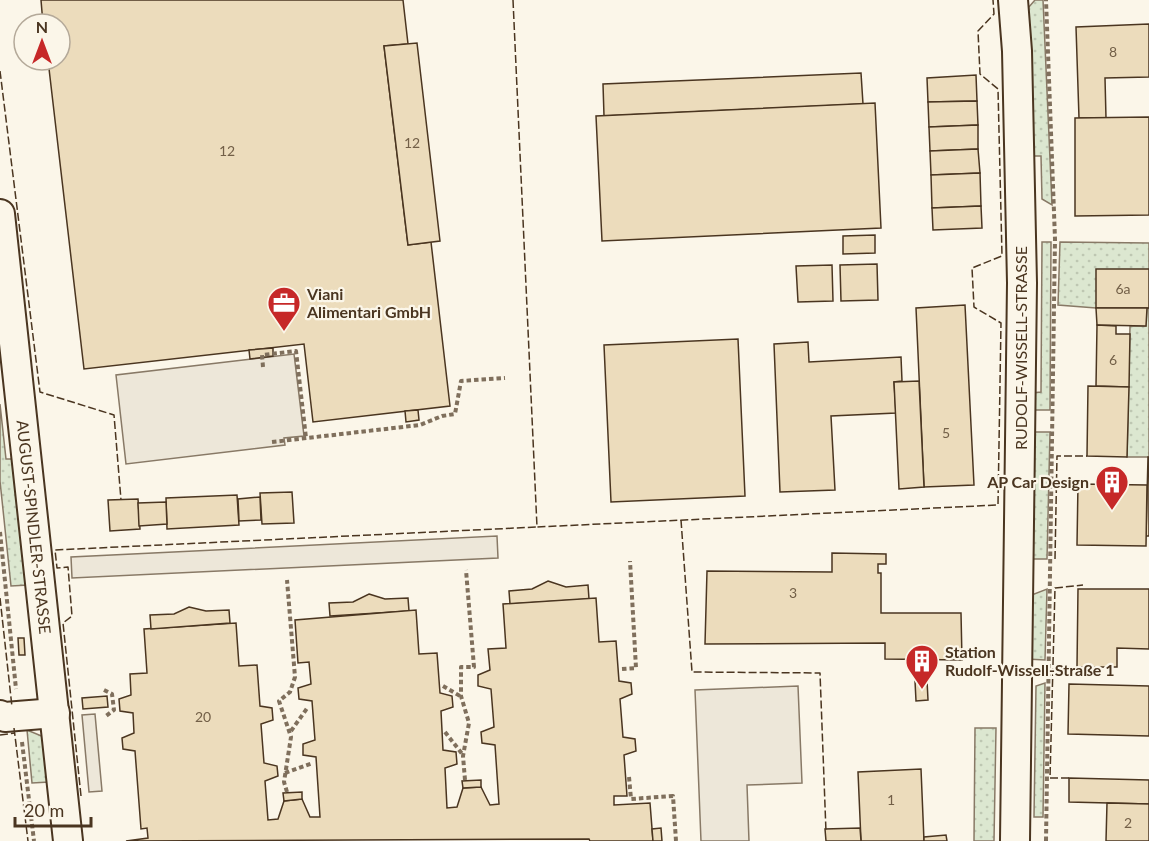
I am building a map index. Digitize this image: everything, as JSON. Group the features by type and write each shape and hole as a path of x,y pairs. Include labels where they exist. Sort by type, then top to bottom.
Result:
{"street":[{"name":"RUDOLF-WISSELL-STRASSE","path":"1013,0 1017,51 1022,283 1015,841"},
{"name":"AUGUST-SPINDLER-STRASSE","path":"0,214 69,841"},
{"path":"0,715 5,717 55,713"}],"path":[{"path":"1046,0 1056,239 1046,841"},
{"path":"263,367 262,355 296,351 306,438"},
{"path":"272,442 420,425 441,416 455,414 460,381 505,378"},
{"path":"622,669 636,668 630,561"},
{"path":"465,780 463,756 469,723 461,696 461,667 474,667 466,570"},
{"path":"287,580 295,677 290,692 279,701 291,731"},
{"path":"443,686 461,696"},
{"path":"104,690 112,694 114,710 106,716"},
{"path":"287,792 285,773 291,731 308,707"},
{"path":"445,732 463,756"},
{"path":"285,773 313,763"},
{"path":"629,777 631,799 673,796 676,841"}],"green space":[{"path":"1035,0 1043,0 1052,205 1042,199 1041,156 1033,156 1026,21 1028,8"},
{"path":"1042,242 1051,242 1050,410 1031,410 1032,393 1041,392"},
{"path":"1060,242 1149,243 1149,269 1096,308 1058,305"},
{"path":"1147,308 1149,308 1149,457 1127,457 1130,326 1146,326"},
{"path":"0,404 6,459 16,459 28,585 11,586 0,481"},
{"path":"1031,432 1050,432 1047,559 1029,559"},
{"path":"1047,589 1045,660 1027,659 1029,596"},
{"path":"1045,683 1043,817 1034,817 1036,686"},
{"path":"975,728 996,728 994,841 974,841"},
{"path":"27,730 44,737 49,782 32,783"}],"shaded area":[{"path":"294,354 304,436 284,438 285,445 126,464 116,375"},
{"path":"497,536 498,558 72,578 71,557"},
{"path":"798,686 802,783 747,785 749,841 701,841 695,690"},
{"path":"95,714 102,791 89,792 82,715"}],"building":[{"path":"41,0 403,0 408,44 384,46 408,245 431,242 450,406 313,422 304,344 84,369 49,72 72,72 72,12 42,12"},
{"path":"1149,24 1149,77 1105,78 1106,118 1079,118 1076,27"},
{"path":"417,43 440,241 408,245 384,46"},
{"path":"861,73 863,104 604,116 603,84"},
{"path":"976,75 977,101 928,102 927,78"},
{"path":"977,101 978,125 929,127 928,102"},
{"path":"875,103 881,228 602,241 596,116"},
{"path":"1149,117 1149,215 1075,216 1075,118"},
{"path":"978,125 978,149 930,151 929,127"},
{"path":"978,149 980,173 931,175 930,151"},
{"path":"980,173 981,206 932,208 931,175"},
{"path":"981,206 982,228 933,230 932,208"},
{"path":"875,235 875,253 843,254 843,236"},
{"path":"877,264 878,300 841,301 840,265"},
{"path":"832,265 833,301 798,302 796,266"},
{"path":"1096,269 1149,269 1149,308 1096,308"},
{"path":"965,305 974,485 924,487 916,308"},
{"path":"1096,308 1147,308 1146,326 1097,325"},
{"path":"1097,325 1116,326 1116,334 1130,334 1129,387 1096,386"},
{"path":"738,339 745,496 611,502 604,345"},
{"path":"808,342 809,362 901,357 902,381 894,382 896,413 831,416 835,490 780,492 774,344"},
{"path":"273,348 273,356 250,359 249,350"},
{"path":"919,381 924,487 899,489 894,382"},
{"path":"1088,386 1129,387 1127,457 1087,456"},
{"path":"418,410 419,420 406,422 405,411"},
{"path":"1148,457 1149,536 1146,536"},
{"name":"AP Car Design","path":"1078,484 1147,485 1146,546 1077,545"},
{"path":"292,492 294,523 262,524 260,493"},
{"path":"237,495 239,525 167,529 166,498"},
{"path":"260,497 261,520 239,521 238,499"},
{"path":"138,499 140,529 110,531 108,500"},
{"path":"166,502 167,524 139,526 138,503"},
{"path":"832,553 886,554 886,564 878,564 878,573 881,573 881,613 961,613 962,660 885,659 885,643 705,644 707,571 832,572"},
{"path":"548,581 566,587 588,585 589,599 510,604 509,591 532,589"},
{"path":"1078,589 1149,589 1149,649 1117,648 1117,667 1077,667"},
{"path":"369,594 385,599 408,598 409,611 330,616 329,603 353,602"},
{"path":"596,598 599,642 616,641 619,681 631,683 632,694 620,699 623,737 635,739 636,751 624,755 627,796 614,796 614,805 650,803 653,841 590,841 589,839 126,841 148,838 147,828 141,829 135,751 123,749 122,738 134,733 133,713 120,711 119,699 131,695 130,674 147,673 144,629 236,623 239,666 257,665 260,706 272,708 273,720 261,724 264,763 277,766 278,776 265,781 268,820 278,819 284,801 302,799 310,817 320,817 316,757 303,755 303,744 315,740 312,701 299,699 298,688 311,684 309,662 298,663 295,620 416,610 419,654 437,653 440,693 452,696 453,707 441,711 443,750 456,752 457,764 445,768 447,808 457,807 463,788 481,787 490,805 499,804 495,745 482,743 481,732 494,727 491,689 478,686 478,675 490,670 488,649 506,648 503,604"},
{"path":"189,607 206,611 229,610 230,623 151,629 150,615 174,614"},
{"path":"18,638 24,638 25,655 19,655"},
{"name":"Station Rudolf-Wissell-Straße 1","path":"927,680 928,700 916,701 915,681"},
{"path":"1069,684 1149,686 1149,736 1068,734"},
{"path":"107,696 108,707 83,709 82,698"},
{"path":"921,769 924,841 861,841 858,772"},
{"path":"1069,778 1149,780 1149,804 1069,802"},
{"path":"481,780 481,787 463,788 462,781"},
{"path":"302,792 302,799 284,801 283,793"},
{"path":"1107,803 1149,804 1149,841 1106,841"},
{"path":"661,828 662,841 653,841 652,829"},
{"path":"860,828 861,841 826,841 825,829"},
{"path":"946,835 947,841 924,841 924,837"}],"fence":[{"path":"513,0 537,527 998,505 1001,323 974,307 972,268 1002,256 998,89 980,74 978,31 994,14 993,0"},
{"path":"0,71 40,392 114,415 121,500"},
{"path":"1055,559 1057,456 1087,456"},
{"path":"681,520 692,672 820,673 826,832"},
{"path":"81,796 63,623 72,616 68,567 57,568 55,550 537,527"},
{"path":"1069,778 1050,778 1055,588 1083,585"},
{"path":"0,598 12,707"},
{"path":"14,728 28,841"},
{"path":"0,735 15,733"}],"place":[{"name":"Viani Alimentari GmbH","path":"284,332"},
{"name":"AP Car Design","path":"1112,511"},
{"name":"Station Rudolf-Wissell-Straße 1","path":"922,690"}]}
